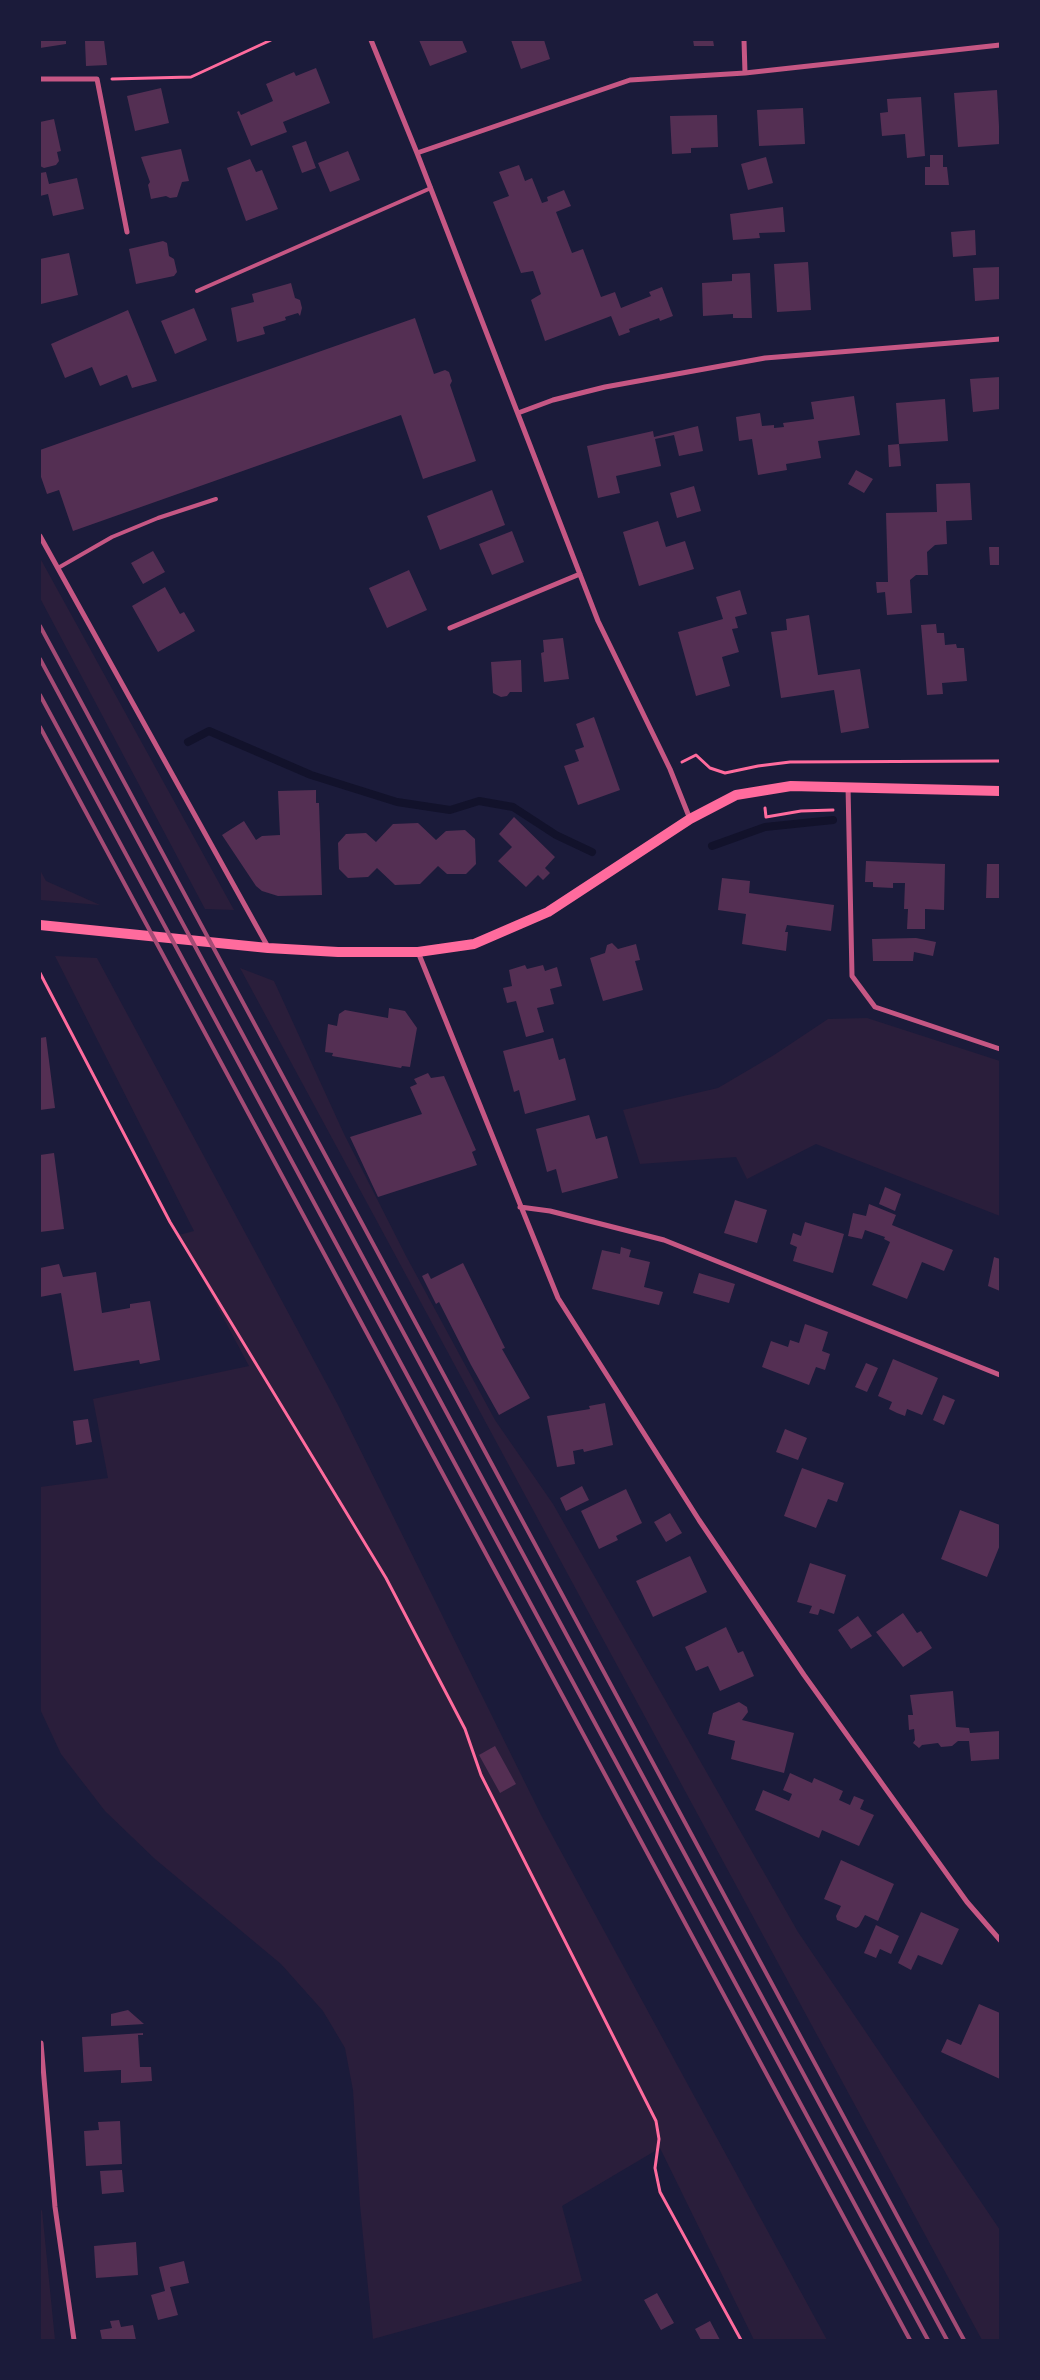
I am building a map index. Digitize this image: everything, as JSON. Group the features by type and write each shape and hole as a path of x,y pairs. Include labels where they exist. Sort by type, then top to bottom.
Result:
{"main road":[{"path":"40,925 268,948 338,952 418,952 474,944 548,912 690,819 736,795 791,786 1000,791"}],"street":[{"path":"371,40 431,188 598,621 670,769 690,819"},
{"path":"744,40 745,73"},
{"path":"417,153 630,80 745,73 1000,45"},
{"path":"40,79 97,79 128,232"},
{"path":"518,413 553,400 605,387 765,358 1000,339"},
{"path":"40,536 268,948"},
{"path":"450,628 580,574"},
{"path":"848,786 852,976 875,1007 1000,1049"},
{"path":"418,952 558,1298 699,1520 828,1707 968,1902 1000,1940"},
{"path":"520,1207 550,1211 664,1240 1000,1375"},
{"path":"41,2043 55,2207 74,2340"}],"lane":[{"path":"197,291 431,188"},
{"path":"58,568 112,537 196,504 216,499"}],"path":[{"path":"97,79 191,77 271,40"},
{"path":"670,769 696,755 710,768 725,773 790,762 1000,761"},
{"path":"40,973 170,1222 386,1578 465,1729 481,1775 656,2121 659,2139 656,2168 660,2192 741,2340"}],"shaded area":[{"path":"40,558 234,910 205,909 40,598"},
{"path":"40,870 46,881 100,905 40,900"},
{"path":"55,956 97,958 338,1405 541,1815 827,2340 754,2340 660,2148 562,2206 582,2281 373,2339 360,2205 353,2090 345,2048 323,2011 281,1964 155,1859 105,1811 61,1754 40,1709 40,1487 108,1478 93,1399 249,1366 179,1235 194,1231"},
{"path":"240,968 274,981 344,1134 406,1256 495,1420 553,1504 798,1932 1000,2230 1000,2340 982,2340"},
{"path":"867,1018 1000,1061 1000,1216 816,1144 747,1179 736,1157 640,1164 623,1110 718,1088 774,1055 828,1019"},
{"path":"42,2210 55,2340 40,2340 40,2211"}],"building":[{"path":"40,40 66,40 66,44 40,48"},
{"path":"104,40 107,65 86,66 85,41"},
{"path":"419,40 462,40 467,52 430,66"},
{"path":"511,40 544,40 550,59 521,69"},
{"path":"693,40 713,40 714,46 694,46"},
{"path":"316,68 330,103 283,122 287,132 251,146 237,112 239,111 241,115 273,101 266,84 294,72 296,76"},
{"path":"161,88 169,123 135,131 127,96"},
{"path":"997,90 1000,144 958,147 954,93"},
{"path":"921,97 925,156 907,158 905,134 882,136 880,113 888,112 887,99"},
{"path":"803,108 805,144 759,146 757,110"},
{"path":"717,115 718,147 691,148 691,153 672,154 670,116"},
{"path":"54,119 61,151 57,152 59,161 56,165 44,168 40,166 40,122"},
{"path":"306,141 316,168 302,173 292,146"},
{"path":"181,149 189,181 182,182 177,197 170,198 166,196 151,199 148,185 150,182 141,157"},
{"path":"348,151 360,180 330,192 318,163"},
{"path":"930,155 943,155 943,167 947,167 949,185 925,185 925,167 930,167"},
{"path":"766,157 773,183 748,190 741,164"},
{"path":"250,159 256,172 262,170 278,209 246,221 227,168"},
{"path":"519,165 525,181 532,178 542,203 548,201 547,197 564,190 571,206 556,212 572,253 583,249 601,297 615,292 621,308 651,296 649,292 662,287 673,316 660,321 659,318 629,329 630,332 619,336 611,316 545,341 531,300 541,294 533,271 521,273 493,202 509,196 499,172"},
{"path":"46,172 49,184 77,178 84,209 53,216 48,194 40,196 40,173"},
{"path":"783,207 785,232 759,233 760,238 733,240 730,214"},
{"path":"975,230 976,255 953,257 951,232"},
{"path":"163,241 167,243 169,256 174,259 177,272 174,276 136,284 129,249"},
{"path":"69,253 78,295 41,304 40,259"},
{"path":"808,262 811,310 777,312 774,264"},
{"path":"1000,267 1000,299 975,301 973,268"},
{"path":"750,273 752,318 733,318 733,314 703,316 702,283 732,281 732,274"},
{"path":"291,283 295,298 300,300 302,308 300,316 298,313 285,317 286,320 263,327 265,334 237,342 231,308 254,302 252,294"},
{"path":"194,308 207,340 175,354 161,321"},
{"path":"128,310 157,381 132,388 127,375 100,386 92,367 65,378 51,344"},
{"path":"415,318 434,374 445,370 449,372 452,381 450,385 476,461 423,479 401,415 73,531 59,490 47,494 40,474 40,450"},
{"path":"1000,377 1000,409 973,412 970,379"},
{"path":"854,396 860,435 818,441 821,458 786,464 787,470 758,475 752,439 739,441 736,417 760,413 762,426 774,425 774,428 784,427 783,423 814,419 811,402"},
{"path":"945,399 948,441 899,444 896,403"},
{"path":"698,426 703,451 679,456 674,435 655,439 661,466 616,476 620,493 598,498 587,446 653,431 654,437"},
{"path":"899,444 901,466 889,467 888,445"},
{"path":"856,470 873,479 864,493 848,484"},
{"path":"970,483 972,520 946,521 947,544 935,545 927,552 928,575 916,575 910,580 912,613 887,615 885,592 877,593 876,582 888,582 886,513 937,512 936,484"},
{"path":"694,486 701,511 677,518 670,493"},
{"path":"492,490 505,525 440,550 427,516"},
{"path":"658,521 666,547 685,541 694,569 639,586 623,532"},
{"path":"512,531 524,562 492,575 479,544"},
{"path":"989,547 1000,547 1000,565 990,565"},
{"path":"153,551 165,572 143,584 131,563"},
{"path":"409,570 427,610 387,628 369,588"},
{"path":"165,587 180,614 184,612 195,631 158,652 132,606"},
{"path":"740,590 747,614 735,617 738,628 732,629 739,652 722,657 730,686 696,696 678,632 723,619 716,597"},
{"path":"809,615 818,675 860,669 869,728 841,733 834,690 781,698 771,632 787,630 786,619"},
{"path":"936,624 937,633 944,633 945,645 956,644 957,648 964,648 967,681 942,683 943,694 927,695 921,625"},
{"path":"563,638 569,679 544,682 541,653 544,652 543,640"},
{"path":"521,660 522,692 510,692 507,696 501,697 493,693 491,662"},
{"path":"594,717 620,790 578,805 564,766 579,761 575,750 584,747 576,724"},
{"path":"316,790 316,803 319,803 322,895 278,896 262,891 256,886 222,835 244,821 256,840 262,836 280,835 278,791"},
{"path":"514,817 555,857 545,868 550,873 543,880 538,875 526,887 498,861 512,847 499,834"},
{"path":"418,823 436,840 446,831 465,830 475,839 476,864 466,874 447,874 438,866 420,884 395,885 377,868 368,877 348,878 339,869 338,843 346,834 366,833 376,842 393,824"},
{"path":"866,861 945,864 944,910 925,909 925,929 907,929 908,909 904,909 905,883 893,883 893,888 873,887 873,882 865,882"},
{"path":"987,864 1000,864 1000,898 986,898"},
{"path":"722,878 750,881 749,893 834,905 831,931 787,925 785,932 788,932 786,951 742,944 746,914 718,910"},
{"path":"916,938 936,942 933,956 914,952 913,961 873,961 872,939"},
{"path":"612,943 618,949 636,944 640,960 635,961 643,990 603,1001 590,958 605,953 607,945"},
{"path":"525,965 527,969 543,965 545,971 557,967 562,986 550,989 554,1004 537,1008 544,1032 526,1037 516,1001 507,1003 503,988 512,986 509,970"},
{"path":"389,1008 405,1011 417,1028 410,1067 402,1066 401,1068 332,1056 333,1053 325,1052 328,1024 337,1026 339,1014 345,1010 388,1018"},
{"path":"46,1037 55,1108 40,1110 40,1038"},
{"path":"553,1038 559,1060 565,1058 576,1100 525,1114 519,1090 514,1092 503,1051"},
{"path":"428,1073 431,1078 444,1076 476,1150 472,1152 477,1165 378,1197 350,1137 422,1114 410,1087 417,1084 414,1079"},
{"path":"589,1115 596,1139 607,1136 618,1178 562,1193 556,1169 547,1172 536,1129"},
{"path":"54,1153 64,1229 40,1232 40,1155"},
{"path":"885,1187 901,1194 895,1211 879,1204"},
{"path":"735,1200 767,1210 757,1243 724,1233"},
{"path":"869,1204 896,1215 892,1225 953,1250 944,1271 922,1262 907,1299 872,1285 890,1242 884,1239 885,1237 865,1230 862,1239 848,1236 853,1213 866,1216"},
{"path":"805,1222 844,1234 833,1273 793,1261 797,1247 790,1244 793,1233 801,1236"},
{"path":"621,1247 631,1250 629,1257 650,1262 644,1287 663,1292 659,1305 592,1289 602,1250 620,1254"},
{"path":"994,1257 1000,1259 1000,1291 988,1286"},
{"path":"463,1263 505,1348 502,1349 530,1398 499,1415 439,1302 436,1304 422,1276 428,1273 431,1279"},
{"path":"59,1264 63,1277 96,1272 102,1313 130,1308 130,1304 150,1301 160,1360 140,1364 139,1360 74,1371 61,1293 40,1297 40,1268"},
{"path":"699,1273 735,1284 729,1303 693,1293"},
{"path":"805,1324 828,1332 822,1351 830,1354 825,1370 816,1367 809,1385 762,1367 771,1341 788,1347 790,1340 799,1343"},
{"path":"893,1359 938,1378 922,1415 907,1409 905,1416 897,1413 889,1409 892,1402 878,1396"},
{"path":"866,1363 878,1368 867,1392 855,1387"},
{"path":"943,1395 955,1400 944,1425 933,1420"},
{"path":"605,1403 613,1445 584,1452 583,1449 573,1451 575,1464 557,1467 547,1416 590,1409 589,1406"},
{"path":"88,1419 92,1442 76,1445 73,1421"},
{"path":"785,1429 807,1438 798,1460 776,1452"},
{"path":"802,1468 844,1483 837,1502 828,1499 816,1528 784,1516"},
{"path":"582,1486 589,1500 566,1511 560,1498"},
{"path":"626,1489 642,1523 616,1536 618,1540 599,1549 581,1511"},
{"path":"960,1510 1000,1525 1000,1545 987,1577 941,1559"},
{"path":"670,1513 682,1533 666,1542 654,1522"},
{"path":"690,1556 707,1592 653,1617 636,1581"},
{"path":"810,1563 846,1575 834,1614 820,1609 818,1615 809,1613 812,1606 797,1602"},
{"path":"903,1613 917,1633 921,1631 932,1648 903,1667 876,1632"},
{"path":"858,1616 872,1636 851,1649 838,1630"},
{"path":"726,1627 738,1653 743,1651 754,1676 720,1691 708,1666 696,1671 685,1647"},
{"path":"953,1691 956,1727 969,1728 970,1733 1000,1731 1000,1759 971,1761 969,1741 958,1741 952,1746 941,1747 938,1743 922,1745 919,1748 913,1743 915,1740 914,1729 909,1730 908,1715 913,1715 910,1695"},
{"path":"739,1702 747,1707 748,1712 742,1720 794,1733 784,1773 731,1759 735,1741 708,1734 713,1713"},
{"path":"495,1746 516,1784 500,1793 479,1755"},
{"path":"790,1773 812,1783 814,1778 843,1791 839,1800 850,1805 854,1796 864,1800 860,1809 874,1815 859,1846 822,1830 819,1838 755,1810 763,1790 789,1801 792,1794 783,1790"},
{"path":"841,1860 894,1884 878,1921 865,1915 856,1928 837,1920 836,1916 841,1906 824,1899"},
{"path":"921,1912 959,1929 942,1965 918,1955 911,1970 898,1963"},
{"path":"876,1925 899,1936 891,1954 880,1949 876,1958 864,1953"},
{"path":"979,2004 1000,2013 1000,2079 941,2052 947,2039 961,2045"},
{"path":"128,2010 144,2024 111,2026 111,2014"},
{"path":"143,2033 143,2035 138,2035 140,2067 151,2067 152,2081 121,2083 121,2070 84,2072 82,2037"},
{"path":"120,2121 122,2164 86,2166 84,2131 99,2130 98,2122"},
{"path":"122,2170 124,2192 102,2194 100,2171"},
{"path":"136,2242 138,2275 96,2278 94,2246"},
{"path":"184,2261 189,2283 170,2287 178,2315 158,2320 151,2295 165,2291 159,2267"},
{"path":"657,2293 674,2323 661,2330 644,2300"},
{"path":"119,2320 121,2327 133,2325 136,2340 102,2340 100,2330 112,2328 110,2321"},
{"path":"710,2321 720,2340 701,2340 695,2329"}],"waterway":[{"path":"188,742 209,731 311,775 397,802 450,810 479,801 513,807 556,835 592,852"},
{"path":"712,846 765,827 833,820"}],"railway":[{"path":"40,626 964,2340"},
{"path":"40,659 947,2340"},
{"path":"40,695 928,2340"},
{"path":"40,727 910,2340"}]}
